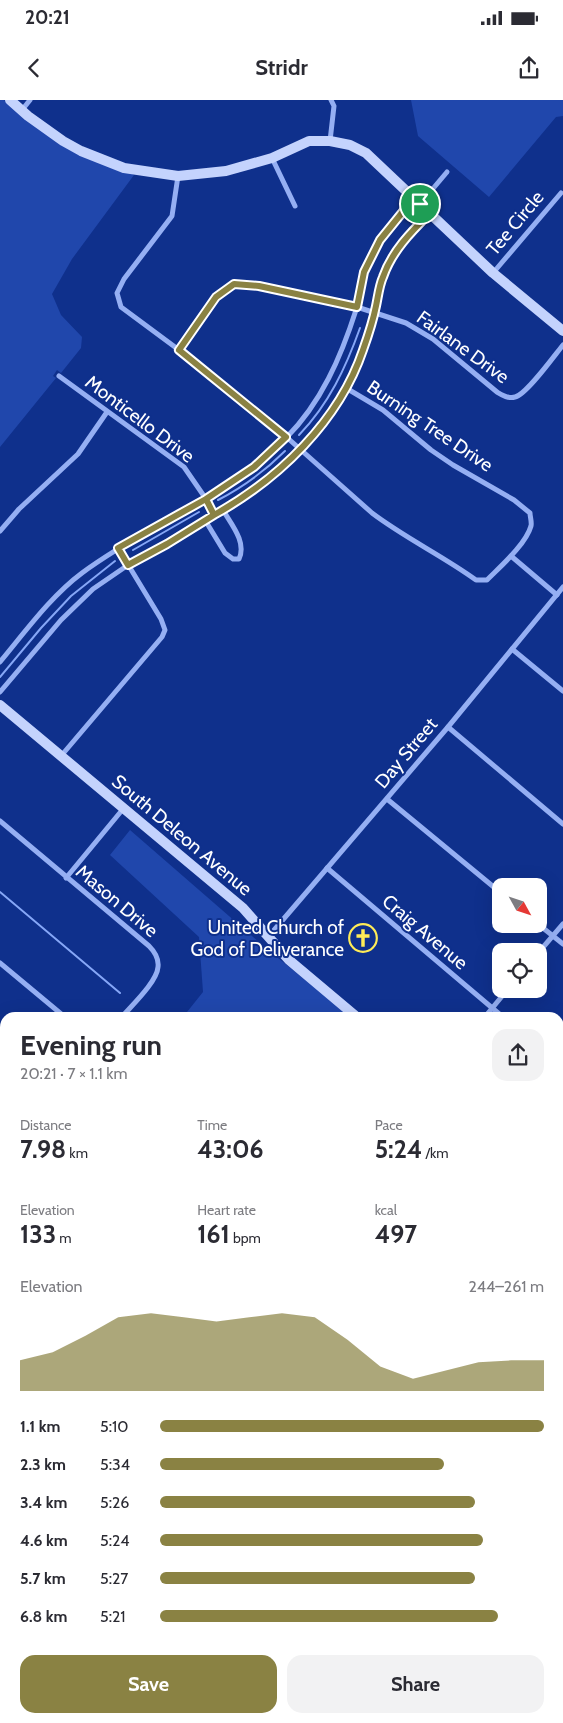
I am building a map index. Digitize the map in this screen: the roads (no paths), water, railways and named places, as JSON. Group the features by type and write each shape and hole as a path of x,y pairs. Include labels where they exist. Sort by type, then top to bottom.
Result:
{"street":[{"path":"10,100 63,141 80,151 124,168 178,176 226,171 272,158 309,141 330,141 350,145 366,153 493,273 563,331"},
{"path":"22,110 30,100"},
{"path":"330,141 334,106 331,100"},
{"path":"272,158 295,206"},
{"path":"0,662 50,603 80,574 118,548 206,499 254,467 309,412 329,379 345,344 357,307 364,272 380,240 447,172"},
{"name":"Burning Tree Drive","path":"178,176 172,216 124,279 117,293 122,307 179,350 286,437 388,524 455,564 476,580 487,580 526,536 532,524 530,514 514,500 446,460 384,410 346,388"},
{"name":"Tee Circle","path":"493,273 561,193"},
{"path":"0,692 61,620 93,588 128,565 223,510 265,482 300,449 323,423 346,388 363,351 383,277 398,248 430,213"},
{"name":"Fairlane Drive","path":"179,350 216,297 234,284 259,286 357,307 406,323 433,339 497,392 508,397 516,397 526,390 563,345"},
{"name":"Monticello Drive","path":"59,376 184,467 206,499 214,515"},
{"path":"0,531 19,509 78,454 107,412"},
{"path":"205,520 225,553 233,559 239,559 242,552 241,542 223,510"},
{"path":"61,756 162,637 165,630 161,619 118,548"},
{"path":"510,556 557,594"},
{"name":"Day Street","path":"270,936 448,727 563,587"},
{"path":"512,649 563,691"},
{"name":"South Deleon Avenue","path":"0,705 243,908 270,936 289,960 351,1012"},
{"path":"448,727 563,824"},
{"path":"387,799 492,886"},
{"path":"66,878 124,808"},
{"name":"Mason Drive","path":"0,821 149,946 157,957 158,968 156,975 126,1012"},
{"name":"Craig Avenue","path":"327,868 497,1012"},
{"path":"547,943 563,924"},
{"path":"548,932 563,944"},
{"path":"0,963 59,1012"},
{"path":"489,1012 500,998"}],"waterway":[{"path":"299,435 319,411 336,384 360,328"},
{"path":"218,500 253,478 285,451"},
{"path":"133,550 199,512"},
{"path":"0,677 71,596 115,561"},
{"path":"0,892 120,993"}],"place":[{"name":"United Church of God of Deliverance","path":"363,938"}]}
